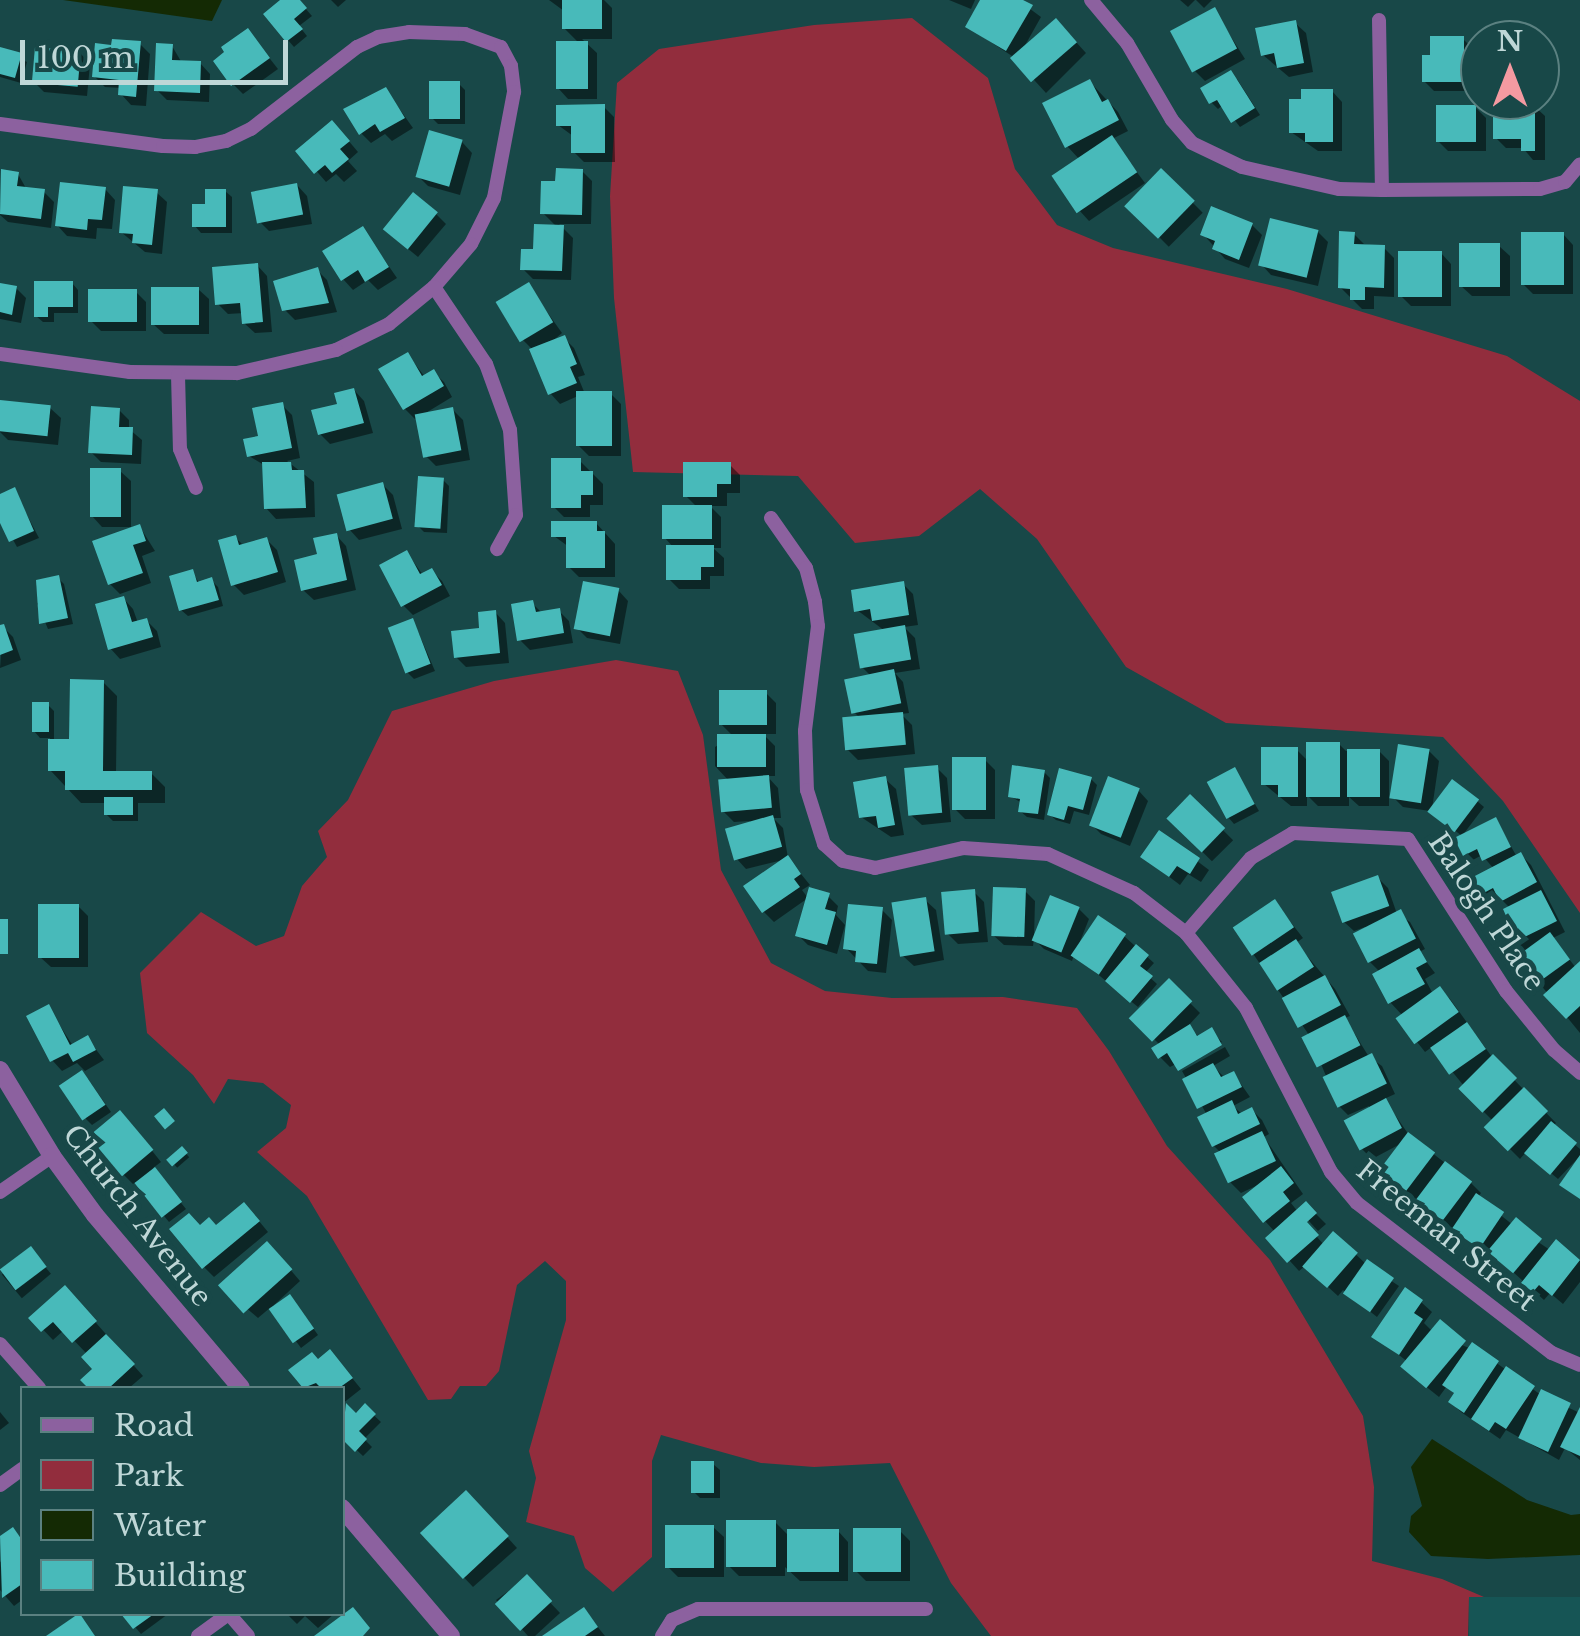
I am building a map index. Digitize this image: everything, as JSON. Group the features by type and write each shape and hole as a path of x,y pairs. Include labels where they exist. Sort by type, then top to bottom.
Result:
{"street":[{"path":"1091,0 1127,43 1172,120 1192,142 1242,168 1339,188 1382,190 1540,188 1565,182 1580,164"},
{"path":"1379,20 1382,190"},
{"path":"0,124 195,147 226,141 250,130 357,46 378,37 409,32 486,39 501,47 511,66 514,92 494,198 471,244 434,288 389,324 336,350 237,373 178,375 0,354"},
{"path":"434,288 486,364 510,430 516,515 497,550"},
{"path":"178,375 180,449 196,488"},
{"name":"Freeman Street","path":"771,518 806,568 816,602 818,626 805,731 806,770 807,790 824,844 843,862 874,868 963,848 1048,854 1134,893 1186,933 1246,1008 1331,1172 1357,1203 1552,1353 1580,1366"},
{"name":"Balogh Place","path":"1186,933 1252,858 1293,833 1408,838 1506,991 1554,1050 1580,1073"},
{"name":"Church Avenue","path":"0,1070 52,1156 95,1216 239,1386"},
{"path":"0,1192 52,1156"},
{"path":"0,1344 37,1386"},
{"path":"345,1512 451,1636"},
{"path":"662,1636 672,1620 698,1609 926,1610"},
{"path":"198,1636 225,1616"},
{"path":"230,1616 248,1636"}],"shaded area":[{"path":"1469,1597 1580,1597 1580,1636 1469,1636"}],"green space":[{"path":"912,18 988,78 1015,169 1057,225 1113,248 1287,289 1507,356 1580,401 1580,913 1503,801 1443,737 1226,723 1126,667 1037,539 980,489 919,536 855,543 798,476 633,472 614,298 610,196 617,83 659,49 814,25"},
{"path":"616,660 678,671 703,735 721,870 771,963 825,991 892,998 1003,997 1077,1008 1109,1051 1167,1146 1270,1260 1363,1416 1374,1487 1372,1561 1442,1579 1484,1597 1469,1597 1468,1636 991,1636 951,1583 890,1463 814,1467 761,1463 661,1435 652,1461 652,1557 613,1592 585,1568 574,1536 526,1522 536,1478 529,1451 566,1320 566,1281 545,1261 517,1285 499,1371 486,1386 460,1386 451,1399 428,1400 307,1196 257,1152 286,1128 291,1105 263,1083 228,1079 214,1104 193,1075 147,1033 140,973 201,912 256,946 284,936 302,886 327,857 318,831 348,800 392,711 494,681"}],"water":[{"path":"63,0 222,0 212,21"},
{"path":"1432,1439 1527,1500 1571,1515 1580,1514 1580,1555 1488,1559 1431,1556 1409,1532 1411,1516 1422,1506 1411,1467"}],"building":[{"path":"280,0 300,0 307,8 294,19 303,29 286,42 263,14"},
{"path":"562,0 602,0 602,29 562,29"},
{"path":"980,0 1023,0 1033,5 1006,51 965,27"},
{"path":"1215,7 1237,48 1192,72 1170,31"},
{"path":"1056,18 1077,42 1031,82 1010,58"},
{"path":"1296,20 1304,63 1277,68 1274,53 1261,56 1255,28"},
{"path":"248,28 270,58 231,86 213,61 224,52 221,47"},
{"path":"1430,36 1460,36 1460,82 1422,82 1422,55 1430,55"},
{"path":"112,39 141,41 136,97 118,95 119,80 92,77 95,43 111,45"},
{"path":"556,41 588,41 588,89 556,89"},
{"path":"156,43 173,44 172,60 201,61 200,93 154,91"},
{"path":"0,47 22,53 15,78 0,74"},
{"path":"35,47 81,51 78,87 32,83"},
{"path":"1231,70 1255,108 1231,123 1217,100 1209,104 1200,88"},
{"path":"1090,79 1102,102 1108,99 1119,120 1065,148 1042,103"},
{"path":"429,81 460,81 460,119 429,119"},
{"path":"386,87 405,118 380,132 375,124 359,135 343,109"},
{"path":"1301,89 1333,89 1333,142 1305,142 1305,133 1289,133 1289,99 1301,99"},
{"path":"605,104 605,153 571,153 571,126 556,126 556,105"},
{"path":"1436,105 1460,105 1460,120 1476,120 1476,142 1436,142"},
{"path":"332,120 350,141 340,149 349,159 332,173 325,165 314,174 295,151"},
{"path":"1493,120 1535,120 1535,151 1521,151 1521,139 1493,139"},
{"path":"429,130 463,140 449,187 415,177"},
{"path":"1112,135 1137,172 1077,213 1051,176"},
{"path":"556,168 583,169 582,215 540,214 541,181 555,181"},
{"path":"1161,168 1195,201 1158,239 1124,206"},
{"path":"1,169 19,172 17,186 45,189 41,219 0,214"},
{"path":"60,182 106,187 102,220 88,219 87,230 55,226"},
{"path":"297,183 303,214 257,223 251,192"},
{"path":"123,186 158,189 152,245 132,243 133,234 119,233"},
{"path":"205,189 226,189 226,227 192,227 192,204 205,204"},
{"path":"413,192 438,212 408,249 383,229"},
{"path":"1211,206 1253,223 1239,260 1212,249 1215,241 1200,235"},
{"path":"1270,218 1319,230 1307,278 1258,266"},
{"path":"534,224 564,225 562,271 520,270 521,249 533,249"},
{"path":"363,226 389,267 365,282 358,270 341,281 322,251"},
{"path":"1339,231 1355,232 1354,244 1385,245 1384,288 1365,287 1365,300 1350,300 1350,289 1338,288"},
{"path":"1521,232 1564,232 1564,285 1521,285"},
{"path":"1459,243 1500,243 1500,287 1459,287"},
{"path":"1398,251 1442,251 1442,297 1398,297"},
{"path":"258,263 263,322 242,324 240,303 215,305 212,267"},
{"path":"318,267 329,303 282,311 273,281"},
{"path":"34,281 73,281 73,307 48,307 48,317 34,317"},
{"path":"529,282 553,322 520,342 496,302"},
{"path":"0,283 17,286 12,315 0,312"},
{"path":"151,287 199,287 199,325 151,325"},
{"path":"88,289 137,289 137,322 88,322"},
{"path":"565,335 577,364 570,367 577,383 548,395 529,349"},
{"path":"408,352 422,376 434,369 444,386 403,410 378,369"},
{"path":"354,388 364,423 318,435 311,410 337,404 334,393"},
{"path":"576,391 612,391 612,446 576,446"},
{"path":"0,400 51,405 47,436 0,431"},
{"path":"283,402 292,448 247,457 243,439 258,436 252,408"},
{"path":"91,406 120,408 119,427 133,427 132,455 88,453"},
{"path":"453,407 461,450 423,458 415,414"},
{"path":"551,458 581,458 581,471 593,471 593,495 581,495 581,508 551,508"},
{"path":"262,462 291,462 292,470 304,470 306,508 264,509"},
{"path":"683,462 731,462 731,484 717,484 717,497 683,497"},
{"path":"90,468 121,468 121,517 90,517"},
{"path":"418,476 444,478 440,529 414,527"},
{"path":"383,482 393,519 346,531 337,494"},
{"path":"15,487 34,531 9,542 0,523 0,494"},
{"path":"662,505 712,505 712,539 662,539"},
{"path":"551,521 597,521 597,531 605,531 605,568 566,568 566,537 551,537"},
{"path":"140,524 146,541 133,545 143,573 108,585 92,541"},
{"path":"337,533 347,580 301,591 294,560 317,554 313,538"},
{"path":"236,535 239,545 267,537 278,572 231,586 218,540"},
{"path":"666,545 714,545 714,567 701,567 701,580 666,580"},
{"path":"407,550 420,574 432,568 442,585 401,607 379,565"},
{"path":"193,569 197,582 212,577 219,600 179,611 169,576"},
{"path":"59,575 68,618 39,624 36,580"},
{"path":"583,581 619,588 610,636 574,629"},
{"path":"904,581 909,615 872,621 870,609 854,612 851,590"},
{"path":"124,596 132,622 147,618 153,637 108,650 95,604"},
{"path":"533,600 536,612 560,608 564,633 517,641 511,604"},
{"path":"496,610 500,653 454,658 451,631 479,628 478,612"},
{"path":"413,618 431,664 405,673 388,628"},
{"path":"4,624 13,650 0,655 0,625"},
{"path":"905,625 911,659 860,668 854,634"},
{"path":"894,669 901,703 851,714 844,680"},
{"path":"70,679 104,680 103,771 152,771 152,790 65,790 65,771 48,771 48,739 69,739"},
{"path":"719,690 767,690 767,725 719,725"},
{"path":"32,702 49,702 49,732 32,732"},
{"path":"903,712 906,745 845,750 842,717"},
{"path":"717,734 766,734 766,767 717,767"},
{"path":"1306,742 1340,742 1340,797 1306,797"},
{"path":"1398,744 1430,749 1421,803 1389,798"},
{"path":"1261,747 1298,747 1298,797 1278,797 1278,785 1261,785"},
{"path":"1347,749 1380,749 1380,797 1347,797"},
{"path":"952,757 986,757 986,810 952,810"},
{"path":"938,765 942,813 908,816 904,768"},
{"path":"1012,765 1045,770 1038,814 1018,812 1020,799 1008,797"},
{"path":"1235,767 1255,804 1226,819 1207,782"},
{"path":"1059,768 1092,777 1083,810 1068,806 1064,820 1047,815"},
{"path":"769,775 772,808 721,812 718,779"},
{"path":"886,776 895,825 878,828 876,816 859,818 853,782"},
{"path":"1108,776 1140,788 1121,838 1089,825"},
{"path":"1452,779 1479,799 1454,832 1427,812"},
{"path":"1190,794 1225,828 1202,852 1166,818"},
{"path":"104,797 133,797 133,815 104,815"},
{"path":"773,815 782,847 734,861 725,829"},
{"path":"1496,817 1511,847 1482,861 1477,849 1463,856 1454,838"},
{"path":"1159,830 1200,858 1190,874 1177,866 1169,877 1140,857"},
{"path":"1521,852 1537,882 1500,902 1493,888 1480,895 1471,878"},
{"path":"788,855 801,874 794,879 800,887 762,913 743,886"},
{"path":"1378,875 1389,906 1342,923 1331,892"},
{"path":"809,887 830,893 825,909 836,912 827,945 795,936"},
{"path":"993,887 1026,888 1024,937 991,936"},
{"path":"975,889 979,932 945,935 941,892"},
{"path":"1541,890 1557,921 1506,946 1498,931 1510,925 1503,909"},
{"path":"1050,895 1080,907 1061,952 1032,940"},
{"path":"926,897 935,951 900,957 891,902"},
{"path":"1275,899 1294,927 1252,956 1233,928"},
{"path":"38,904 79,904 79,958 38,958"},
{"path":"848,904 883,907 877,964 855,962 856,951 843,949"},
{"path":"1401,909 1416,938 1368,963 1353,934"},
{"path":"1098,915 1126,934 1099,975 1071,956"},
{"path":"0,919 8,919 8,954 0,954"},
{"path":"1550,932 1570,960 1534,985 1514,958"},
{"path":"1296,939 1314,967 1277,991 1259,963"},
{"path":"1136,944 1149,955 1140,966 1153,976 1130,1003 1105,981"},
{"path":"1419,948 1427,962 1416,968 1425,984 1388,1004 1372,974"},
{"path":"1580,961 1580,1006 1566,1019 1543,995"},
{"path":"1325,975 1341,1005 1298,1028 1282,998"},
{"path":"1169,978 1192,1001 1152,1042 1129,1018"},
{"path":"1440,986 1459,1012 1414,1044 1396,1018"},
{"path":"49,1004 70,1045 88,1035 96,1050 73,1062 68,1053 50,1062 26,1016"},
{"path":"1345,1015 1360,1045 1317,1068 1301,1037"},
{"path":"1467,1022 1486,1049 1449,1075 1430,1048"},
{"path":"1190,1024 1197,1036 1212,1027 1222,1045 1178,1071 1167,1053 1158,1059 1151,1048"},
{"path":"1372,1053 1387,1084 1337,1108 1323,1077"},
{"path":"1493,1054 1517,1078 1482,1113 1458,1089"},
{"path":"1213,1063 1221,1077 1234,1071 1242,1087 1197,1109 1182,1079"},
{"path":"82,1070 105,1105 82,1120 59,1086"},
{"path":"1524,1087 1548,1111 1508,1151 1484,1127"},
{"path":"1386,1098 1402,1128 1360,1151 1344,1121"},
{"path":"1232,1100 1238,1114 1252,1107 1260,1124 1212,1147 1197,1117"},
{"path":"164,1108 175,1121 165,1129 154,1116"},
{"path":"120,1110 153,1150 122,1176 89,1136"},
{"path":"1551,1121 1577,1143 1550,1175 1524,1153"},
{"path":"1262,1131 1276,1161 1228,1183 1214,1153"},
{"path":"1408,1132 1435,1152 1406,1191 1379,1170"},
{"path":"182,1146 188,1153 172,1167 166,1160"},
{"path":"1580,1155 1580,1199 1559,1185"},
{"path":"1445,1161 1472,1181 1443,1221 1416,1200"},
{"path":"1281,1166 1294,1183 1283,1192 1290,1201 1263,1223 1242,1197"},
{"path":"155,1167 182,1202 162,1218 135,1183"},
{"path":"1476,1193 1504,1212 1480,1248 1451,1229"},
{"path":"1306,1201 1317,1213 1307,1222 1319,1235 1287,1263 1265,1238"},
{"path":"244,1202 260,1221 202,1269 169,1229 189,1213 200,1225 209,1217 216,1225"},
{"path":"1516,1217 1542,1239 1513,1273 1487,1251"},
{"path":"1333,1231 1358,1253 1327,1288 1302,1266"},
{"path":"1556,1239 1580,1260 1552,1296 1539,1285 1533,1292 1521,1283"},
{"path":"267,1241 292,1269 243,1313 218,1285"},
{"path":"31,1246 47,1267 16,1290 0,1269"},
{"path":"1367,1259 1394,1278 1370,1312 1343,1293"},
{"path":"65,1285 97,1321 72,1343 53,1322 41,1332 28,1318"},
{"path":"1405,1287 1423,1300 1414,1313 1423,1319 1399,1355 1371,1337"},
{"path":"290,1294 314,1328 293,1343 269,1309"},
{"path":"1440,1319 1466,1341 1426,1388 1400,1366"},
{"path":"106,1334 135,1364 111,1386 86,1386 80,1380 92,1369 81,1357"},
{"path":"1472,1342 1499,1361 1464,1413 1448,1402 1454,1393 1442,1385"},
{"path":"330,1349 353,1378 342,1386 301,1386 288,1370 312,1352 318,1359"},
{"path":"1506,1366 1535,1386 1506,1429 1495,1422 1489,1431 1471,1419"},
{"path":"1541,1389 1571,1403 1548,1452 1518,1438"},
{"path":"346,1403 356,1413 365,1403 376,1414 359,1431 367,1439 355,1452 345,1442"},
{"path":"1580,1407 1580,1456 1560,1447"},
{"path":"691,1461 714,1461 714,1493 691,1493"},
{"path":"466,1490 509,1536 463,1579 420,1533"},
{"path":"726,1520 776,1520 776,1567 726,1567"},
{"path":"665,1525 714,1525 714,1568 665,1568"},
{"path":"13,1527 20,1537 20,1585 2,1598 0,1536"},
{"path":"853,1528 901,1528 901,1572 853,1572"},
{"path":"787,1529 839,1529 839,1572 787,1572"},
{"path":"527,1574 552,1601 520,1631 495,1604"},
{"path":"353,1607 370,1628 363,1636 314,1636 345,1616"},
{"path":"584,1607 598,1627 585,1636 542,1636"},
{"path":"75,1616 81,1616 95,1636 46,1636"},
{"path":"123,1616 151,1616 133,1629"}]}
